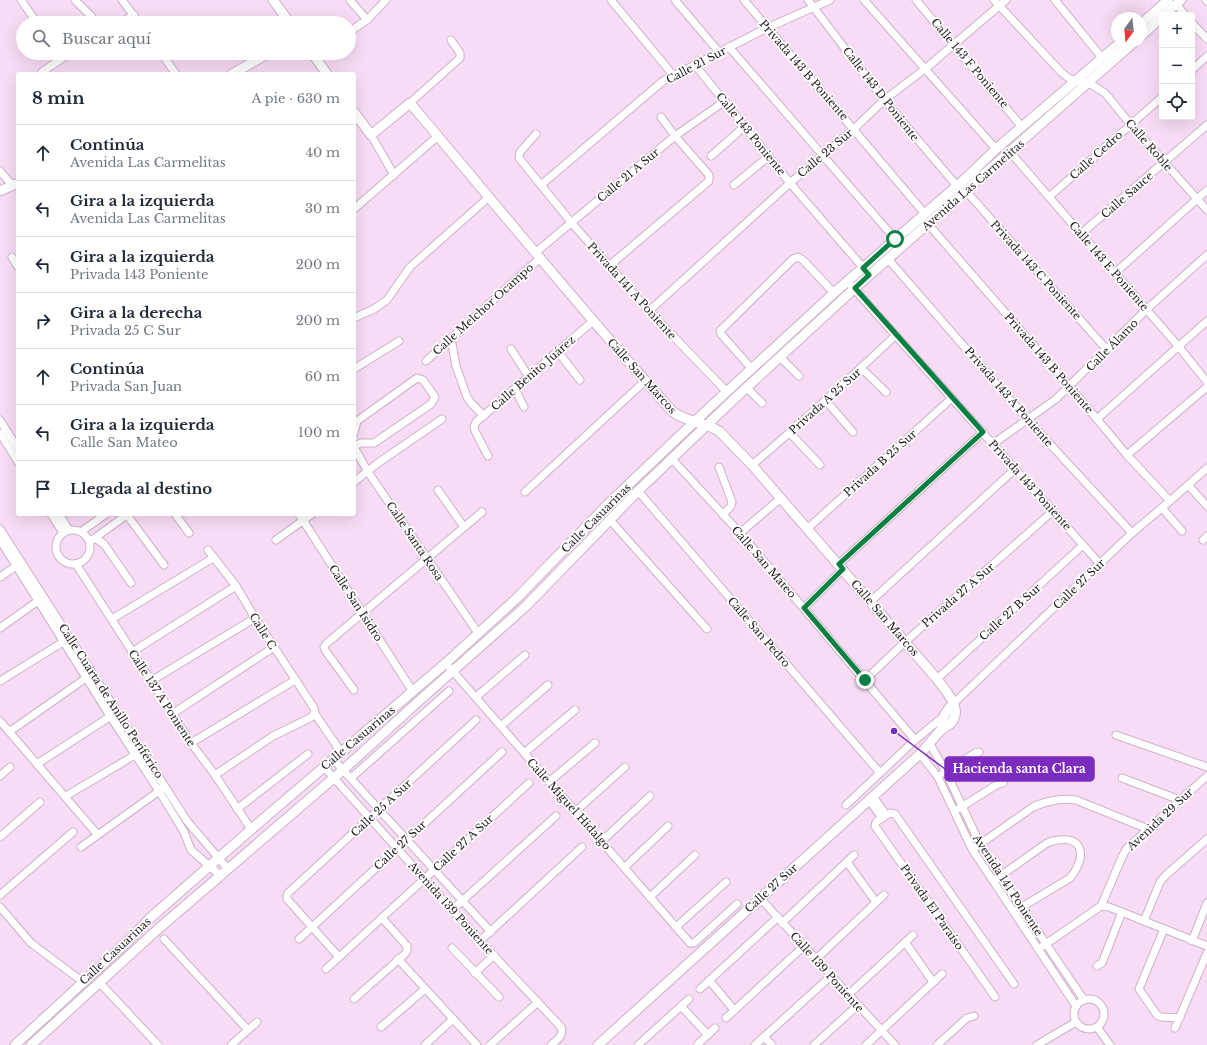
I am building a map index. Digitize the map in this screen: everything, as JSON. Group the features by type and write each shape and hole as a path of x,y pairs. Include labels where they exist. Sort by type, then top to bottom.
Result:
{"main road":[{"path":"273,0 285,16"},
{"path":"1166,12 1175,1"},
{"path":"1147,20 1175,1"},
{"path":"1147,31 1159,20"},
{"name":"Avenida Las Carmelitas","path":"706,426 780,357 851,285 863,268 957,186 996,149 1115,48"},
{"name":"Avenida Las Carmelitas","path":"694,422 834,294 869,275 1127,48"},
{"path":"236,72 257,60"},
{"path":"318,60 326,72"},
{"path":"356,115 371,135 410,103"},
{"name":"Calle San Marcos","path":"410,103 488,198 673,412 684,419 713,427 719,431 752,465 871,601 937,679 954,703"},
{"path":"0,191 15,184"},
{"name":"Calle Casuarinas","path":"21,1043 83,982 127,942 149,919 333,758 413,692 518,597 608,504 694,422"},
{"name":"Calle Casuarinas","path":"31,1045 156,930 344,770 525,607 638,491 706,426"},
{"name":"Calle 27 Sur","path":"942,729 944,716 954,703"},
{"name":"Calle 27 Sur","path":"598,1045 920,754 942,729 950,724 954,718 956,711 954,703"}],"street":[{"path":"21,0 32,16"},
{"path":"75,0 91,16"},
{"path":"122,0 134,15"},
{"path":"350,0 367,20"},
{"path":"356,27 367,20 386,0"},
{"path":"611,0 673,75"},
{"path":"675,0 719,52"},
{"name":"Privada 143 B Poniente","path":"744,0 925,214"},
{"name":"Calle 143 D Poniente","path":"808,0 884,100 957,186"},
{"name":"Calle 21 Sur","path":"541,185 673,75 767,28 830,0"},
{"path":"864,0 996,149"},
{"name":"Calle 143 F Poniente","path":"916,0 1022,127"},
{"name":"Calle 23 Sur","path":"649,311 790,183 854,129 884,100 925,69 954,44 996,3 1006,0"},
{"path":"1055,0 1103,59"},
{"path":"1175,1 1183,12"},
{"name":"Calle Roble","path":"996,3 1061,72 1070,79 1099,88 1105,93 1131,125 1207,210"},
{"path":"1195,26 1207,39"},
{"path":"410,103 460,58 460,53 451,40"},
{"path":"729,47 895,239"},
{"path":"1195,67 1207,56"},
{"path":"42,72 55,60"},
{"path":"166,60 175,72"},
{"name":"Calle 143 Poniente","path":"695,65 790,183 869,275"},
{"name":"Calle Cedro","path":"1049,198 1159,100"},
{"name":"Calle 21 A Sur","path":"538,255 571,222 675,136 725,101"},
{"path":"609,266 709,181 709,175 660,117"},
{"name":"Calle Sauce","path":"1082,234 1207,124"},
{"path":"711,156 744,127"},
{"name":"Privada 141 A Poniente","path":"536,134 520,152 520,158 571,222 609,266 649,311 727,392"},
{"path":"371,135 394,175"},
{"path":"356,207 438,136"},
{"name":"Calle 143 E Poniente","path":"1010,152 1147,309 1207,382"},
{"path":"734,185 769,156"},
{"path":"0,171 15,184"},
{"path":"1115,274 1207,190"},
{"name":"Privada 143 C Poniente","path":"966,191 1106,350"},
{"path":"356,317 374,309 387,300 410,267 488,198"},
{"name":"Privada 143 B Poniente","path":"928,224 1070,386 1127,455 1170,501"},
{"name":"Calle Melchor Ocampo","path":"426,361 538,255"},
{"name":"Calle Álamo","path":"993,444 1046,407 1070,386 1147,309 1207,255"},
{"path":"12,256 16,263"},
{"path":"752,368 721,334 720,331 793,259 798,258 803,260 834,294"},
{"name":"Privada 143 A Poniente","path":"888,259 1027,419 1132,533"},
{"name":"Privada 143 Poniente","path":"851,285 1100,564"},
{"name":"Calle Benito Juárez","path":"488,456 475,431 474,427 476,422 593,321"},
{"path":"1097,419 1207,321"},
{"name":"Privada A 25 Sur","path":"752,465 826,401 896,335"},
{"path":"451,338 456,366 468,397 471,403 484,416"},
{"path":"356,368 399,341"},
{"path":"511,348 529,377"},
{"path":"558,352 580,380"},
{"path":"780,357 799,376"},
{"path":"861,368 886,392"},
{"path":"356,425 357,421 417,378 423,380 435,397 431,404 374,443 361,442 356,446"},
{"path":"525,492 645,381"},
{"path":"1127,455 1207,387"},
{"path":"747,388 762,403"},
{"path":"515,389 524,407"},
{"name":"Privada B 25 Sur","path":"807,529 952,398"},
{"path":"826,401 853,432"},
{"path":"356,481 378,463 442,419"},
{"path":"0,420 16,446"},
{"path":"804,608 841,567 983,432"},
{"path":"0,433 16,459"},
{"path":"790,433 820,465"},
{"name":"Calle Santa Rosa","path":"356,451 368,472 478,633"},
{"name":"Calle San Mateo","path":"672,459 804,608 915,740"},
{"path":"719,467 732,502 731,506 723,515"},
{"name":"Calle 27 Sur","path":"954,703 1132,533 1207,468"},
{"path":"871,601 1015,469"},
{"path":"1188,485 1207,506"},
{"path":"438,490 464,527"},
{"name":"Calle San Pedro","path":"638,491 880,773"},
{"path":"740,534 780,498"},
{"path":"1162,508 1182,530"},
{"path":"354,690 324,650 324,647 482,512"},
{"name":"Privada 27 A Sur","path":"865,680 905,642 1053,512"},
{"path":"53,516 66,531"},
{"path":"60,516 66,531"},
{"path":"82,531 103,516"},
{"path":"125,516 93,540 88,556 83,561 76,564 68,563 61,559 57,553 56,545 58,537 66,531 75,529 82,531 93,540 104,544 132,583"},
{"path":"129,516 164,565"},
{"path":"176,516 189,533"},
{"name":"Calle San Isidro","path":"300,516 413,692"},
{"path":"276,540 309,516"},
{"path":"610,520 708,629"},
{"name":"Calle Cuarta de Anillo Periférico","path":"0,529 38,601 67,639 86,678 159,791 184,832 191,850 220,875"},
{"name":"Calle Cuarta de Anillo Periférico","path":"0,540 19,564 187,821 228,869"},
{"name":"Calle 27 B Sur","path":"937,679 1083,545"},
{"name":"Calle C","path":"208,550 236,586 255,618 314,708 315,714 341,752"},
{"path":"112,619 214,558"},
{"path":"0,577 19,564"},
{"name":"Calle 137 A Poniente","path":"76,564 191,743 215,775 251,829"},
{"path":"132,652 236,586"},
{"path":"0,628 38,601"},
{"path":"151,681 255,618"},
{"path":"0,681 67,639"},
{"path":"172,714 274,647"},
{"path":"476,697 525,655"},
{"name":"Calle Miguel Hidalgo","path":"446,663 692,944 737,904"},
{"path":"9,732 86,678"},
{"path":"191,743 295,680"},
{"path":"501,726 548,685"},
{"path":"350,778 449,691"},
{"path":"524,753 575,710"},
{"path":"36,764 117,712"},
{"path":"215,775 273,736 310,718 315,714"},
{"path":"846,805 915,740 944,716"},
{"name":"Calle 25 A Sur","path":"312,927 287,899 288,893 476,720"},
{"path":"0,721 36,764 66,796 97,834"},
{"path":"1116,735 1207,767"},
{"path":"549,782 595,743"},
{"name":"Avenida 141 Poniente","path":"930,744 946,772 980,844 1021,908 1084,1000"},
{"name":"Calle 27 Sur","path":"298,939 502,752"},
{"path":"938,777 975,753 979,752"},
{"path":"237,809 308,754"},
{"name":"Avenida 141 Poniente","path":"920,754 938,777 972,849 1076,1006"},
{"path":"66,796 135,755"},
{"name":"Avenida 139 Poniente","path":"333,758 490,932"},
{"path":"0,776 10,767"},
{"name":"Avenida 139 Poniente","path":"324,767 480,941 561,1027 561,1036 551,1045"},
{"path":"576,811 625,767"},
{"name":"Avenida 29 Sur","path":"1101,906 1127,848 1207,776"},
{"path":"1122,778 1180,800"},
{"name":"Calle 27 A Sur","path":"326,968 528,783"},
{"path":"954,811 998,784 1003,783"},
{"path":"81,847 97,834 166,787"},
{"path":"602,841 650,796"},
{"name":"Privada El Paraíso","path":"871,798 884,817"},
{"path":"972,849 1033,807 1040,804 1068,799 1076,800 1148,829"},
{"path":"0,837 40,802"},
{"name":"Privada El Paraíso","path":"995,997 875,826 876,822 890,813 895,814 1014,984"},
{"path":"452,910 556,816"},
{"path":"624,867 668,826"},
{"path":"0,895 73,832"},
{"path":"189,844 192,837 198,835 202,837"},
{"path":"993,882 1047,843 1064,839 1079,845 1080,855 1074,873 1070,878 1013,912"},
{"path":"1144,921 1160,882 1207,839"},
{"path":"199,856 208,852 209,845"},
{"path":"480,941 582,847"},
{"path":"650,897 695,855"},
{"path":"700,989 854,855"},
{"path":"847,862 876,902"},
{"path":"676,927 726,882"},
{"path":"816,959 884,895"},
{"name":"Calle 139 Poniente","path":"760,898 895,1045"},
{"path":"1192,940 1207,903"},
{"path":"1039,949 1101,906 1109,907 1207,946"},
{"path":"0,907 31,943 83,982"},
{"path":"1097,966 1102,963 1122,912"},
{"path":"354,999 406,953 406,946 382,918"},
{"path":"312,927 339,957"},
{"path":"1164,929 1139,989 1157,1015 1161,1017 1180,1018"},
{"path":"848,994 913,935"},
{"path":"164,939 248,1030"},
{"path":"905,942 933,982"},
{"path":"726,1018 804,946"},
{"path":"452,948 499,997"},
{"path":"1176,1028 1207,953"},
{"path":"475,972 494,955"},
{"path":"398,960 477,1045"},
{"path":"866,1045 942,974"},
{"path":"755,1045 831,976"},
{"path":"709,980 734,1010"},
{"path":"99,982 158,1045"},
{"path":"381,1027 425,989"},
{"path":"1088,998 1097,1000 1103,1007 1103,1020 1098,1027 1093,1029 1084,1028 1076,1022 1074,1011 1076,1006 1084,1000 1088,998"},
{"path":"638,1045 688,999"},
{"path":"490,1045 538,1002"},
{"path":"814,1045 858,1005"},
{"path":"681,1006 708,1035"},
{"path":"937,1045 967,1018 974,1016"},
{"path":"425,1045 453,1020"},
{"path":"232,1045 257,1022"},
{"path":"1037,1045 1076,1022"},
{"path":"1098,1027 1110,1045"},
{"path":"698,1044 715,1028"},
{"path":"764,1037 772,1045"}],"place":[{"name":"Hacienda santa Clara","path":"894,731"}],"route":[{"path":"865,680 804,608 843,569 839,564 983,432 855,288 869,275 863,268 895,239"}]}
